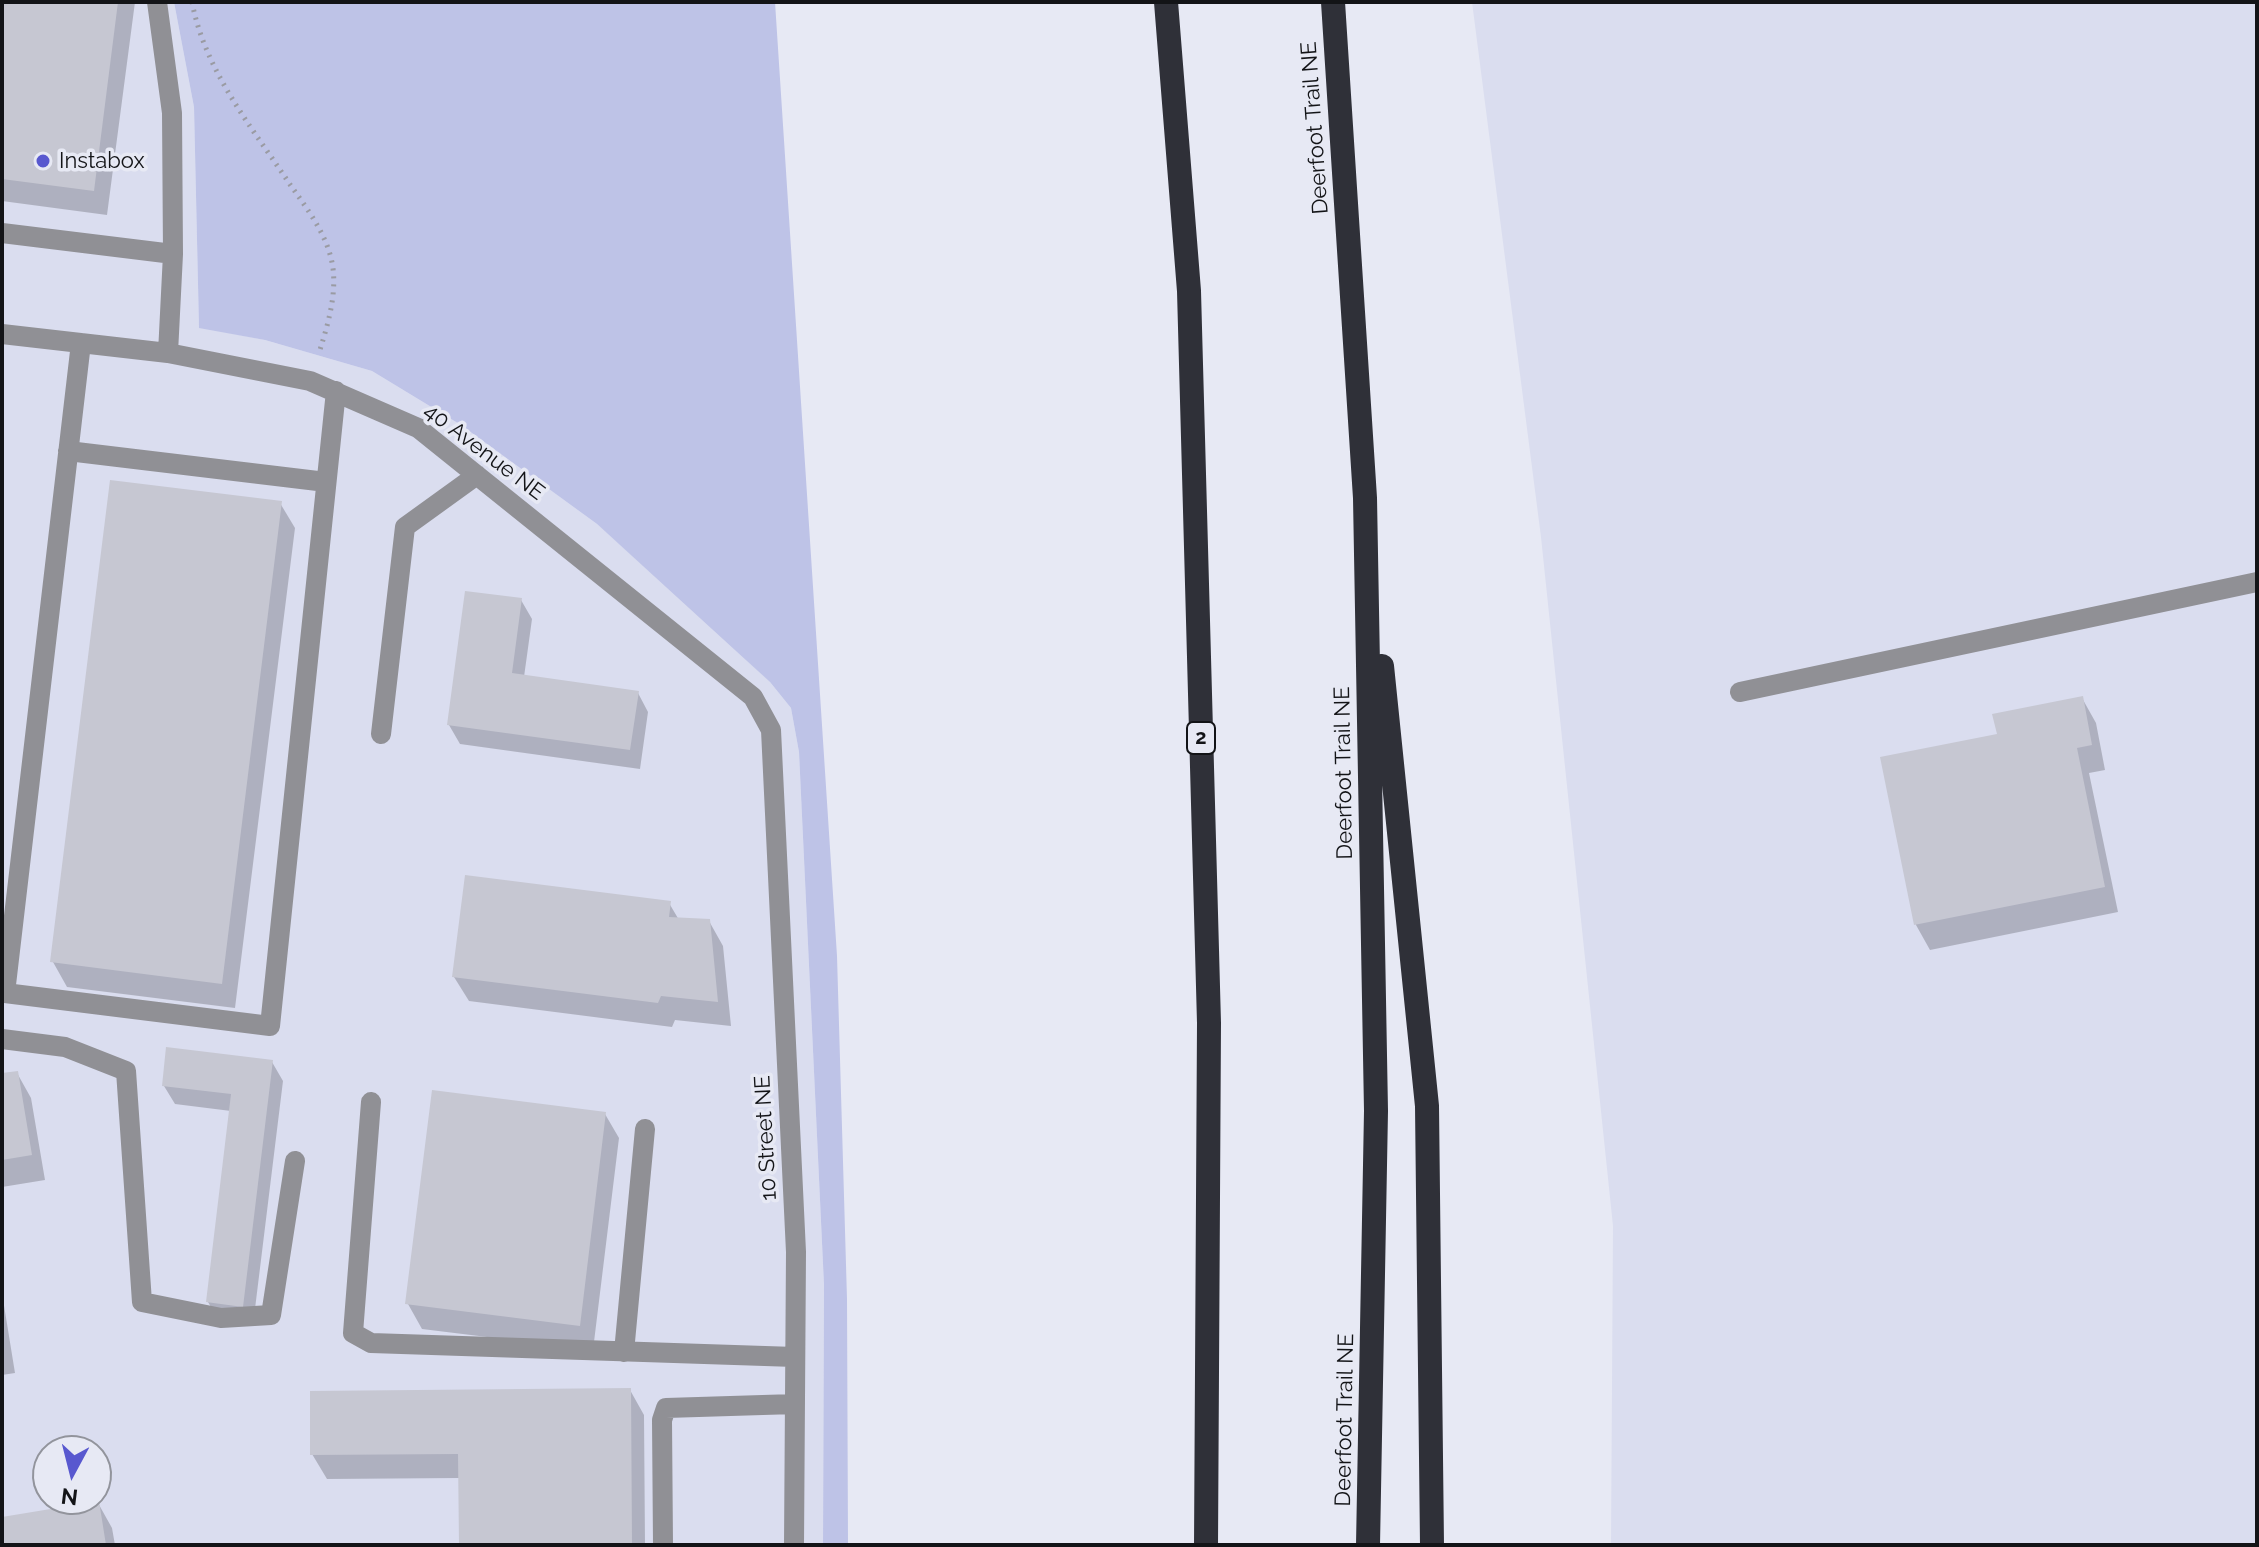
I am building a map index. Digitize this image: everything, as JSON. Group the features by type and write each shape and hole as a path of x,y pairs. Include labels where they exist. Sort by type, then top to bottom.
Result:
{"highway":[{"name":"2","path":"1166,2 1189,291 1209,1023 1206,1545"},
{"name":"Deerfoot Trail NE","path":"1333,2 1365,498 1376,1111 1368,1545"},
{"path":"1365,498 1427,1106 1432,1545"},
{"path":"1193,1545 1208,1476"}],"street":[{"path":"157,2 172,113 173,254 168,353"},
{"path":"2,233 173,254"},
{"name":"40 Avenue NE","path":"2,334 168,353 310,381 418,428 753,697 771,730"},
{"path":"81,343 5,993 270,1026 336,391"},
{"path":"68,451 326,482"},
{"path":"381,734 405,527 477,475"},
{"path":"1740,692 2257,582"},
{"name":"10 Street NE","path":"771,730 796,1252 794,1545"},
{"path":"2,1039 65,1047 126,1071 142,1302 221,1318 271,1315 295,1161"},
{"path":"371,1102 353,1333 371,1343 795,1357"},
{"path":"624,1352 645,1129"},
{"path":"663,1545 662,1420 666,1408 795,1404"}],"path":[{"path":"192,2 207,55 230,95 318,225 331,258 334,288 326,330 310,381"}],"shaded area":[{"path":"2,2 174,2 194,107 199,327 265,340 372,371 461,425 597,524 716,630 770,682 791,708 799,752 824,1285 823,1545 2,1545"},
{"path":"174,2 775,2 837,956 847,1299 848,1545 823,1545 824,1285 799,752 791,708 770,682 597,524 461,425 372,371 265,340 199,328 194,107"},
{"path":"1472,2 2257,2 2257,1545 1611,1545 1613,1226 1541,537"}],"building":[{"path":"2,2 118,2 94,191 2,179"},
{"path":"110,480 282,501 222,984 50,962"},
{"path":"465,591 522,598 512,673 639,691 630,750 447,725"},
{"path":"2083,696 2092,745 2077,748 2105,887 1914,925 1880,757 1997,734 1992,714"},
{"path":"465,875 671,901 669,917 710,919 718,1002 661,996 658,1003 452,977"},
{"path":"166,1047 273,1060 243,1307 206,1302 231,1094 162,1086"},
{"path":"18,1071 32,1155 2,1160 2,1073"},
{"path":"432,1090 606,1112 580,1326 405,1304"},
{"path":"631,1388 632,1545 459,1545 458,1454 310,1455 310,1391"},
{"path":"32,1512 32,1515 101,1515 106,1545 2,1545 2,1517"}],"place":[{"name":"Instabox","path":"43,161"}]}
